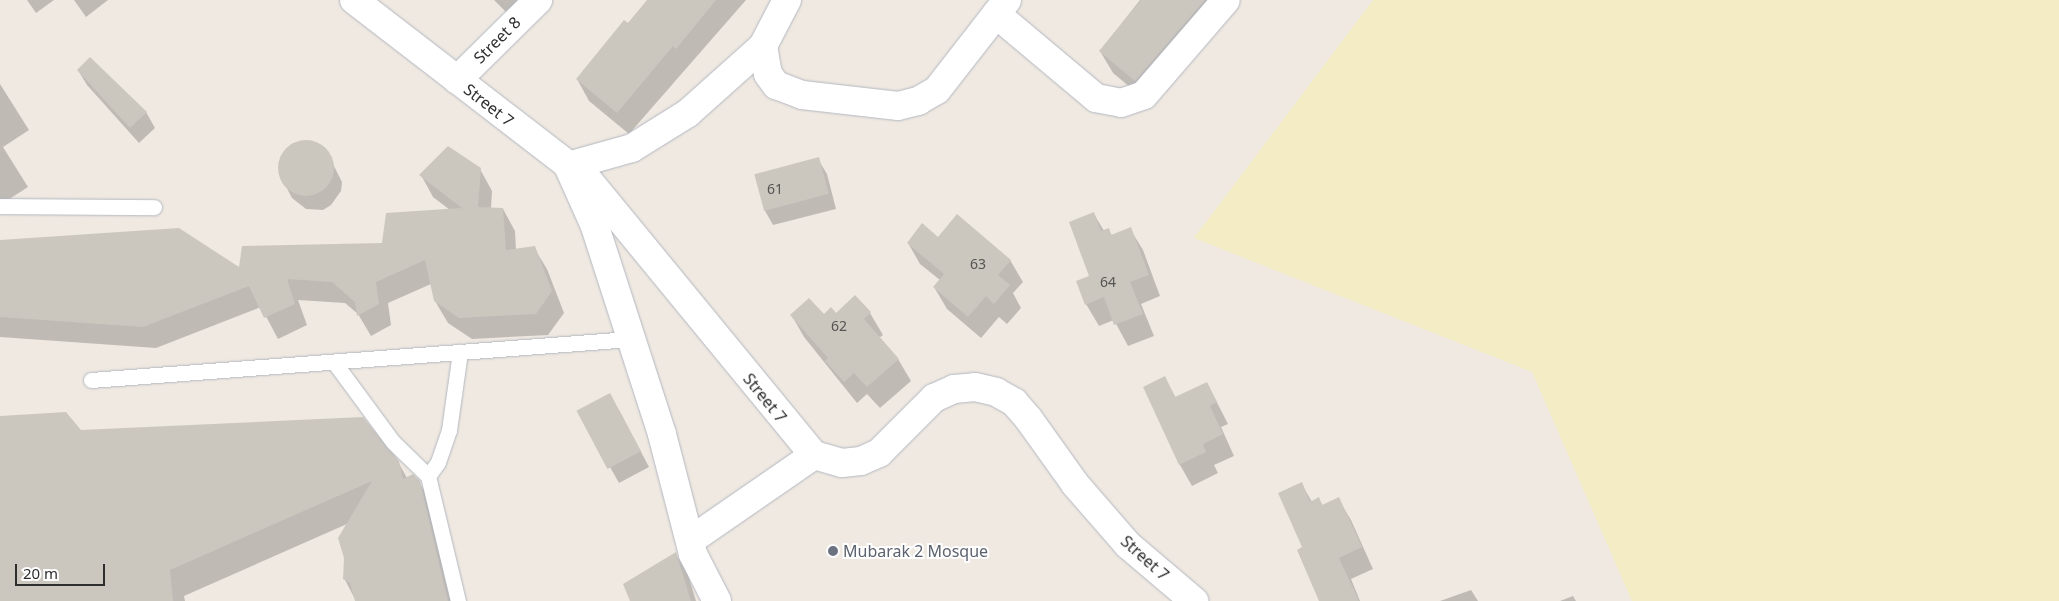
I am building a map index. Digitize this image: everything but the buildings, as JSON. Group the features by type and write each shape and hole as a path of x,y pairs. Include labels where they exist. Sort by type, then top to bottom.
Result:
{"street":[{"name":"Street 7","path":"354,0 568,166 603,196 814,455 842,463 861,461 879,452 934,398 954,390 975,387 996,392 1014,402 1028,418 1075,484 1128,545 1194,601"},
{"name":"Street 8","path":"457,80 538,0"},
{"path":"717,601 694,554 662,434 594,224 568,166 632,148 688,113 763,46 787,0"},
{"path":"763,46 768,74 788,92 898,106 918,101 937,90 1002,7 1096,98 1120,103 1144,95 1226,0"},
{"path":"691,540 814,455"}],"lane":[{"path":"0,206 154,207"},
{"path":"91,380 630,339"},
{"path":"428,476 438,462 449,430 460,352"},
{"path":"334,362 393,442 428,476 458,601"}],"sand":[{"path":"1373,0 2059,0 2059,601 1632,601 1532,372 1194,238"}],"place":[{"name":"Mubarak 2 Mosque","path":"833,551"}]}
